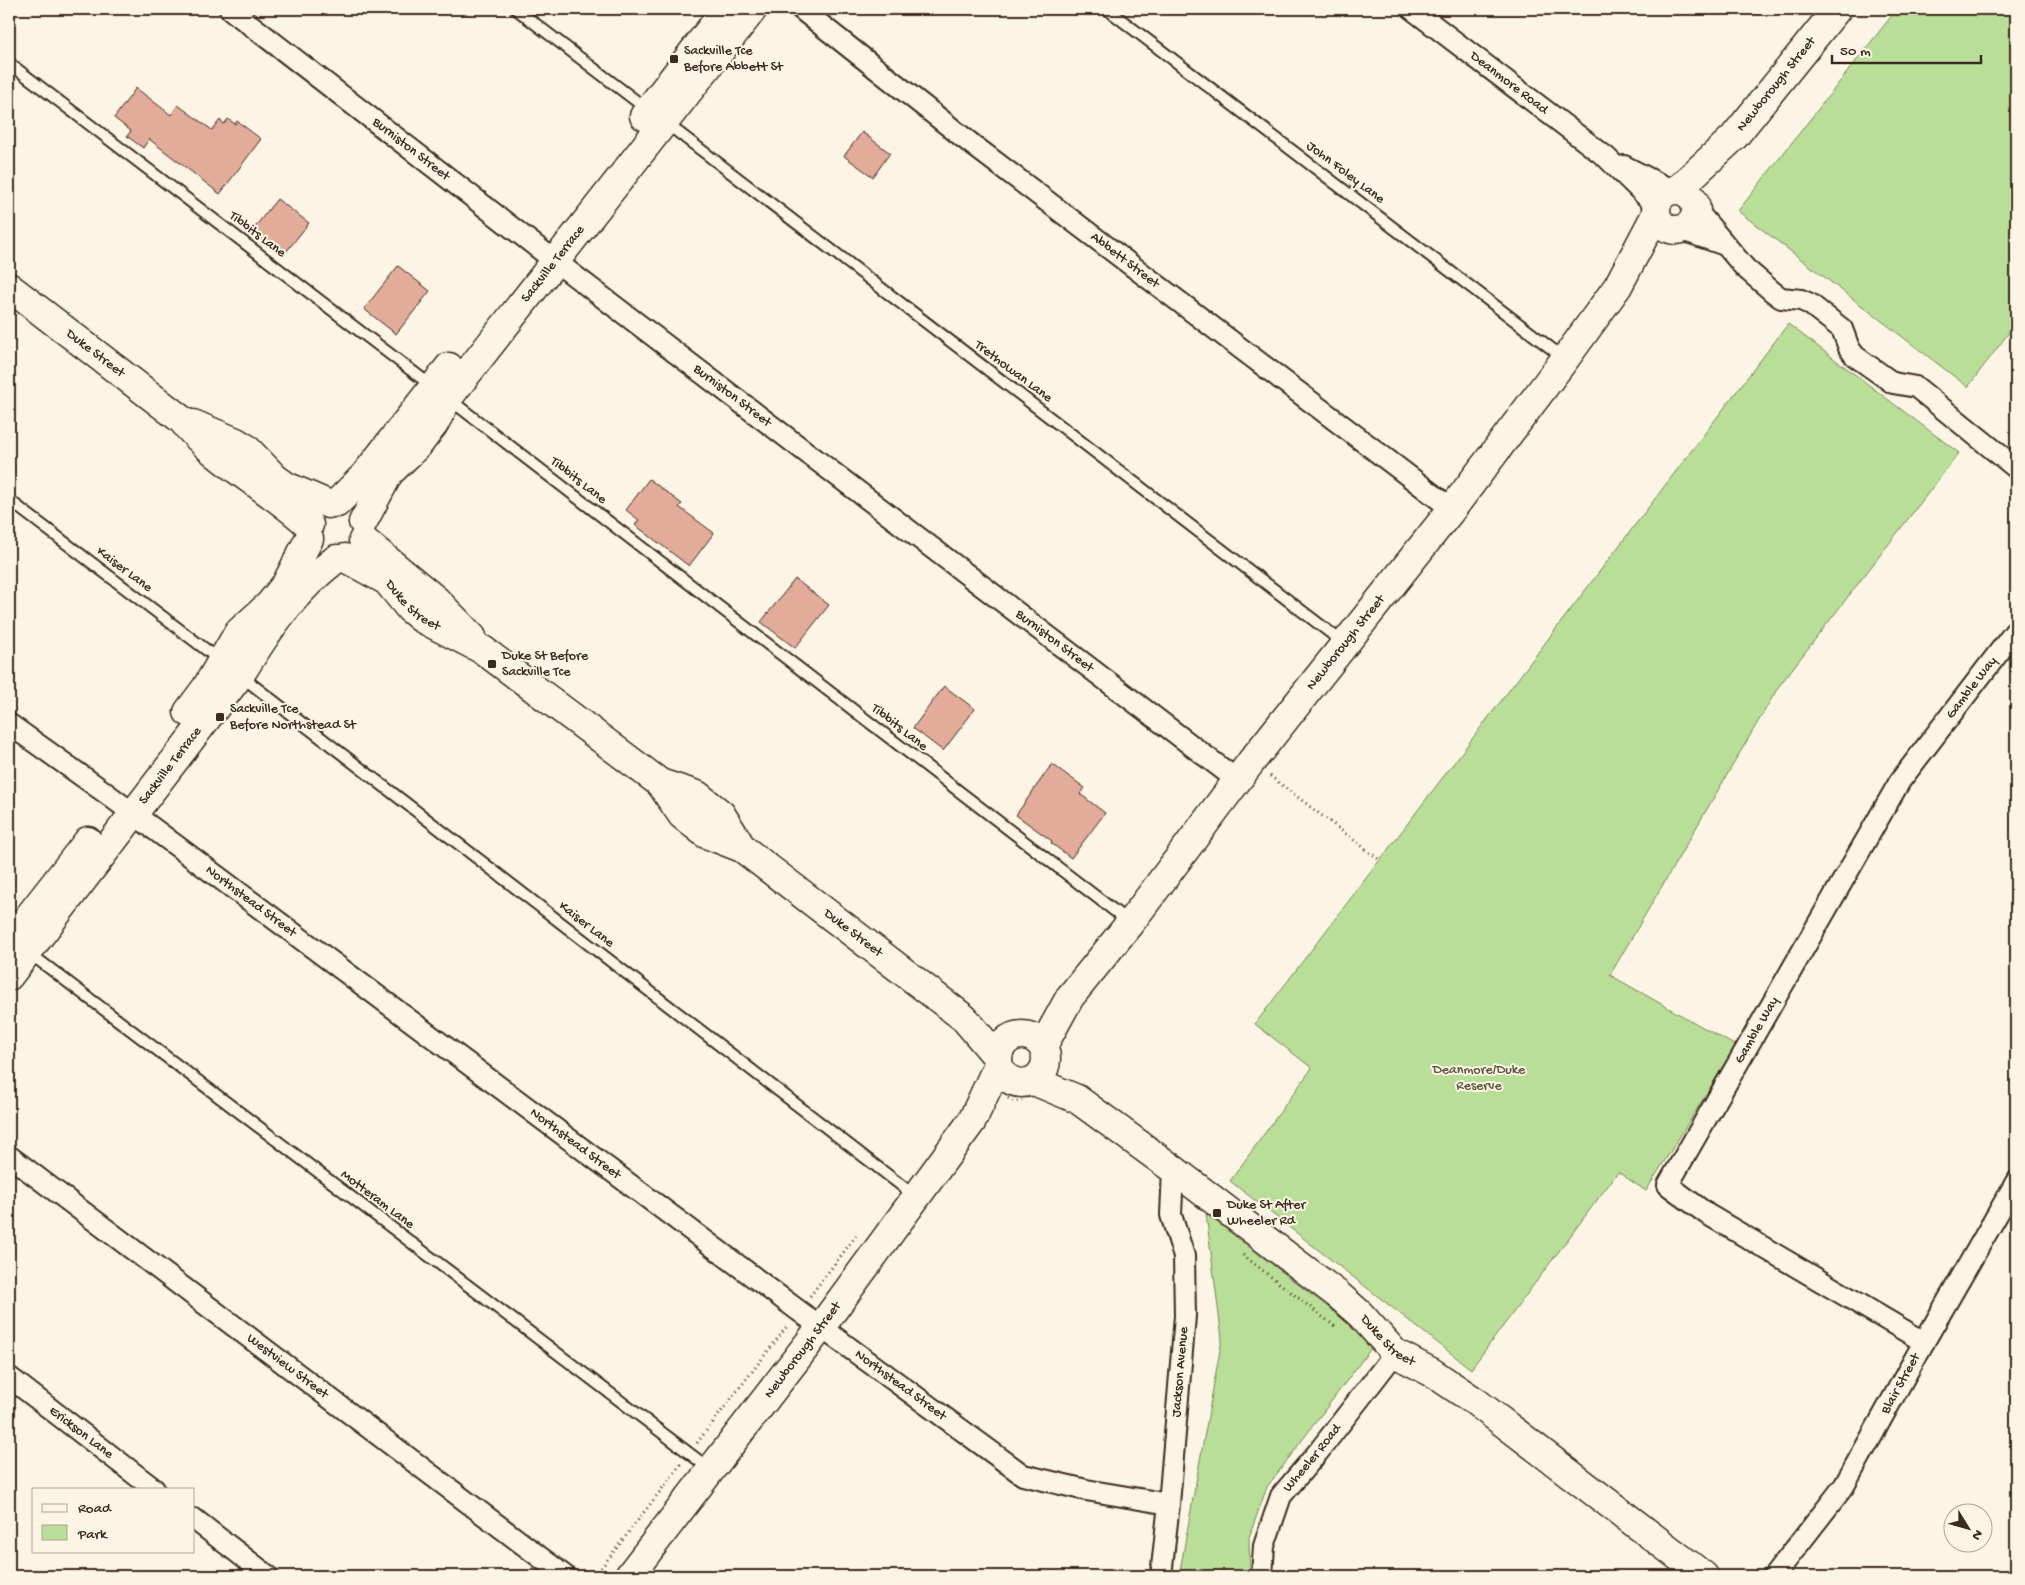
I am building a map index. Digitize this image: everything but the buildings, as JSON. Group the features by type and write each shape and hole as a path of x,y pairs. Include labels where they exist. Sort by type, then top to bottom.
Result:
{"main road":[{"name":"Sackville Terrace","path":"656,116 726,9"},
{"name":"Sackville Terrace","path":"333,503 364,476 441,393 656,116 753,9"},
{"name":"Newborough Street","path":"629,1576 821,1327 915,1196 972,1121 1027,1067 1070,997 1130,922 1244,771 1452,509 1676,209 1837,9"},
{"name":"Duke Street","path":"9,287 182,420 204,444 295,512 309,532"},
{"name":"Sackville Terrace","path":"9,976 14,942 124,808 231,669 267,632 312,577 352,545 389,473 418,445 434,424 441,393"},
{"name":"Duke Street","path":"182,420 246,448 275,478 295,492 333,503"},
{"path":"333,503 353,508 352,545 319,553 309,532 316,512 333,503"},
{"name":"Sackville Terrace","path":"231,669 230,644 238,633 269,605 282,589 309,532"},
{"name":"Duke Street","path":"352,545 387,581 410,609 421,618 483,650 660,783 697,795 721,814 742,848 1027,1067 1078,1099 1337,1294 1360,1314 1395,1353 1433,1373 1476,1402 1704,1576"},
{"name":"Duke Street","path":"964,1018 998,1061 1002,1073 1008,1079 1027,1067"},
{"name":"Newborough Street","path":"972,1121 998,1061"}],"street":[{"name":"Burniston Street","path":"230,9 547,255 1244,771"},
{"name":"Abbett Street","path":"801,9 969,142 1452,509"},
{"name":"Deanmore Road","path":"1412,9 1676,209"},
{"path":"1676,209 1725,245 1744,268 1782,298 1801,300 1842,329 1855,356 1893,383 1916,386 2016,468"},
{"name":"Gamble Way","path":"1924,1342 1707,1214 1668,1185 1900,782 2016,630"},
{"name":"Northstead Street","path":"9,724 799,1311 1023,1475 1086,1490 1169,1504"},
{"name":"Westview Street","path":"9,1156 565,1576"},
{"name":"Jackson Avenue","path":"1160,1576 1169,1504 1186,1316 1184,1256 1171,1215 1173,1169"},
{"name":"Blair Street","path":"1774,1576 1844,1486 2016,1182"},
{"name":"Wheeler Road","path":"1262,1576 1264,1546 1280,1496 1319,1451 1395,1353"},
{"name":"Erickson Lane","path":"9,1377 153,1488"},
{"path":"195,1520 268,1576"}],"lane":[{"name":"Trethowan Lane","path":"516,9 1345,644"},
{"name":"John Foley Lane","path":"1107,9 1565,359"},
{"name":"Tibbits Lane","path":"9,63 1130,922"},
{"name":"Kaiser Lane","path":"9,500 915,1196"},
{"name":"Motteram Lane","path":"14,942 711,1470"}],"path":[{"path":"1244,771 1380,860"},
{"path":"595,1576 857,1235"},
{"path":"1240,1252 1338,1329"}],"green space":[{"path":"1897,9 2016,9 2016,323 1968,387 1738,211"},
{"name":"Deanmore/Duke Reserve","path":"1788,324 1959,453 1779,686 1610,975 1736,1046 1646,1191 1618,1172 1471,1369 1230,1181 1312,1068 1255,1024"},
{"path":"1206,1214 1375,1343 1267,1487 1249,1537 1250,1576 1179,1576 1222,1339"}],"place":[{"name":"Sackville Tce Before Abbett St","path":"674,59"},
{"name":"Duke St Before Sackville Tce","path":"492,664"},
{"name":"Sackville Tce Before Northstead St","path":"220,717"},
{"name":"Duke St After Wheeler Rd","path":"1217,1213"}]}
